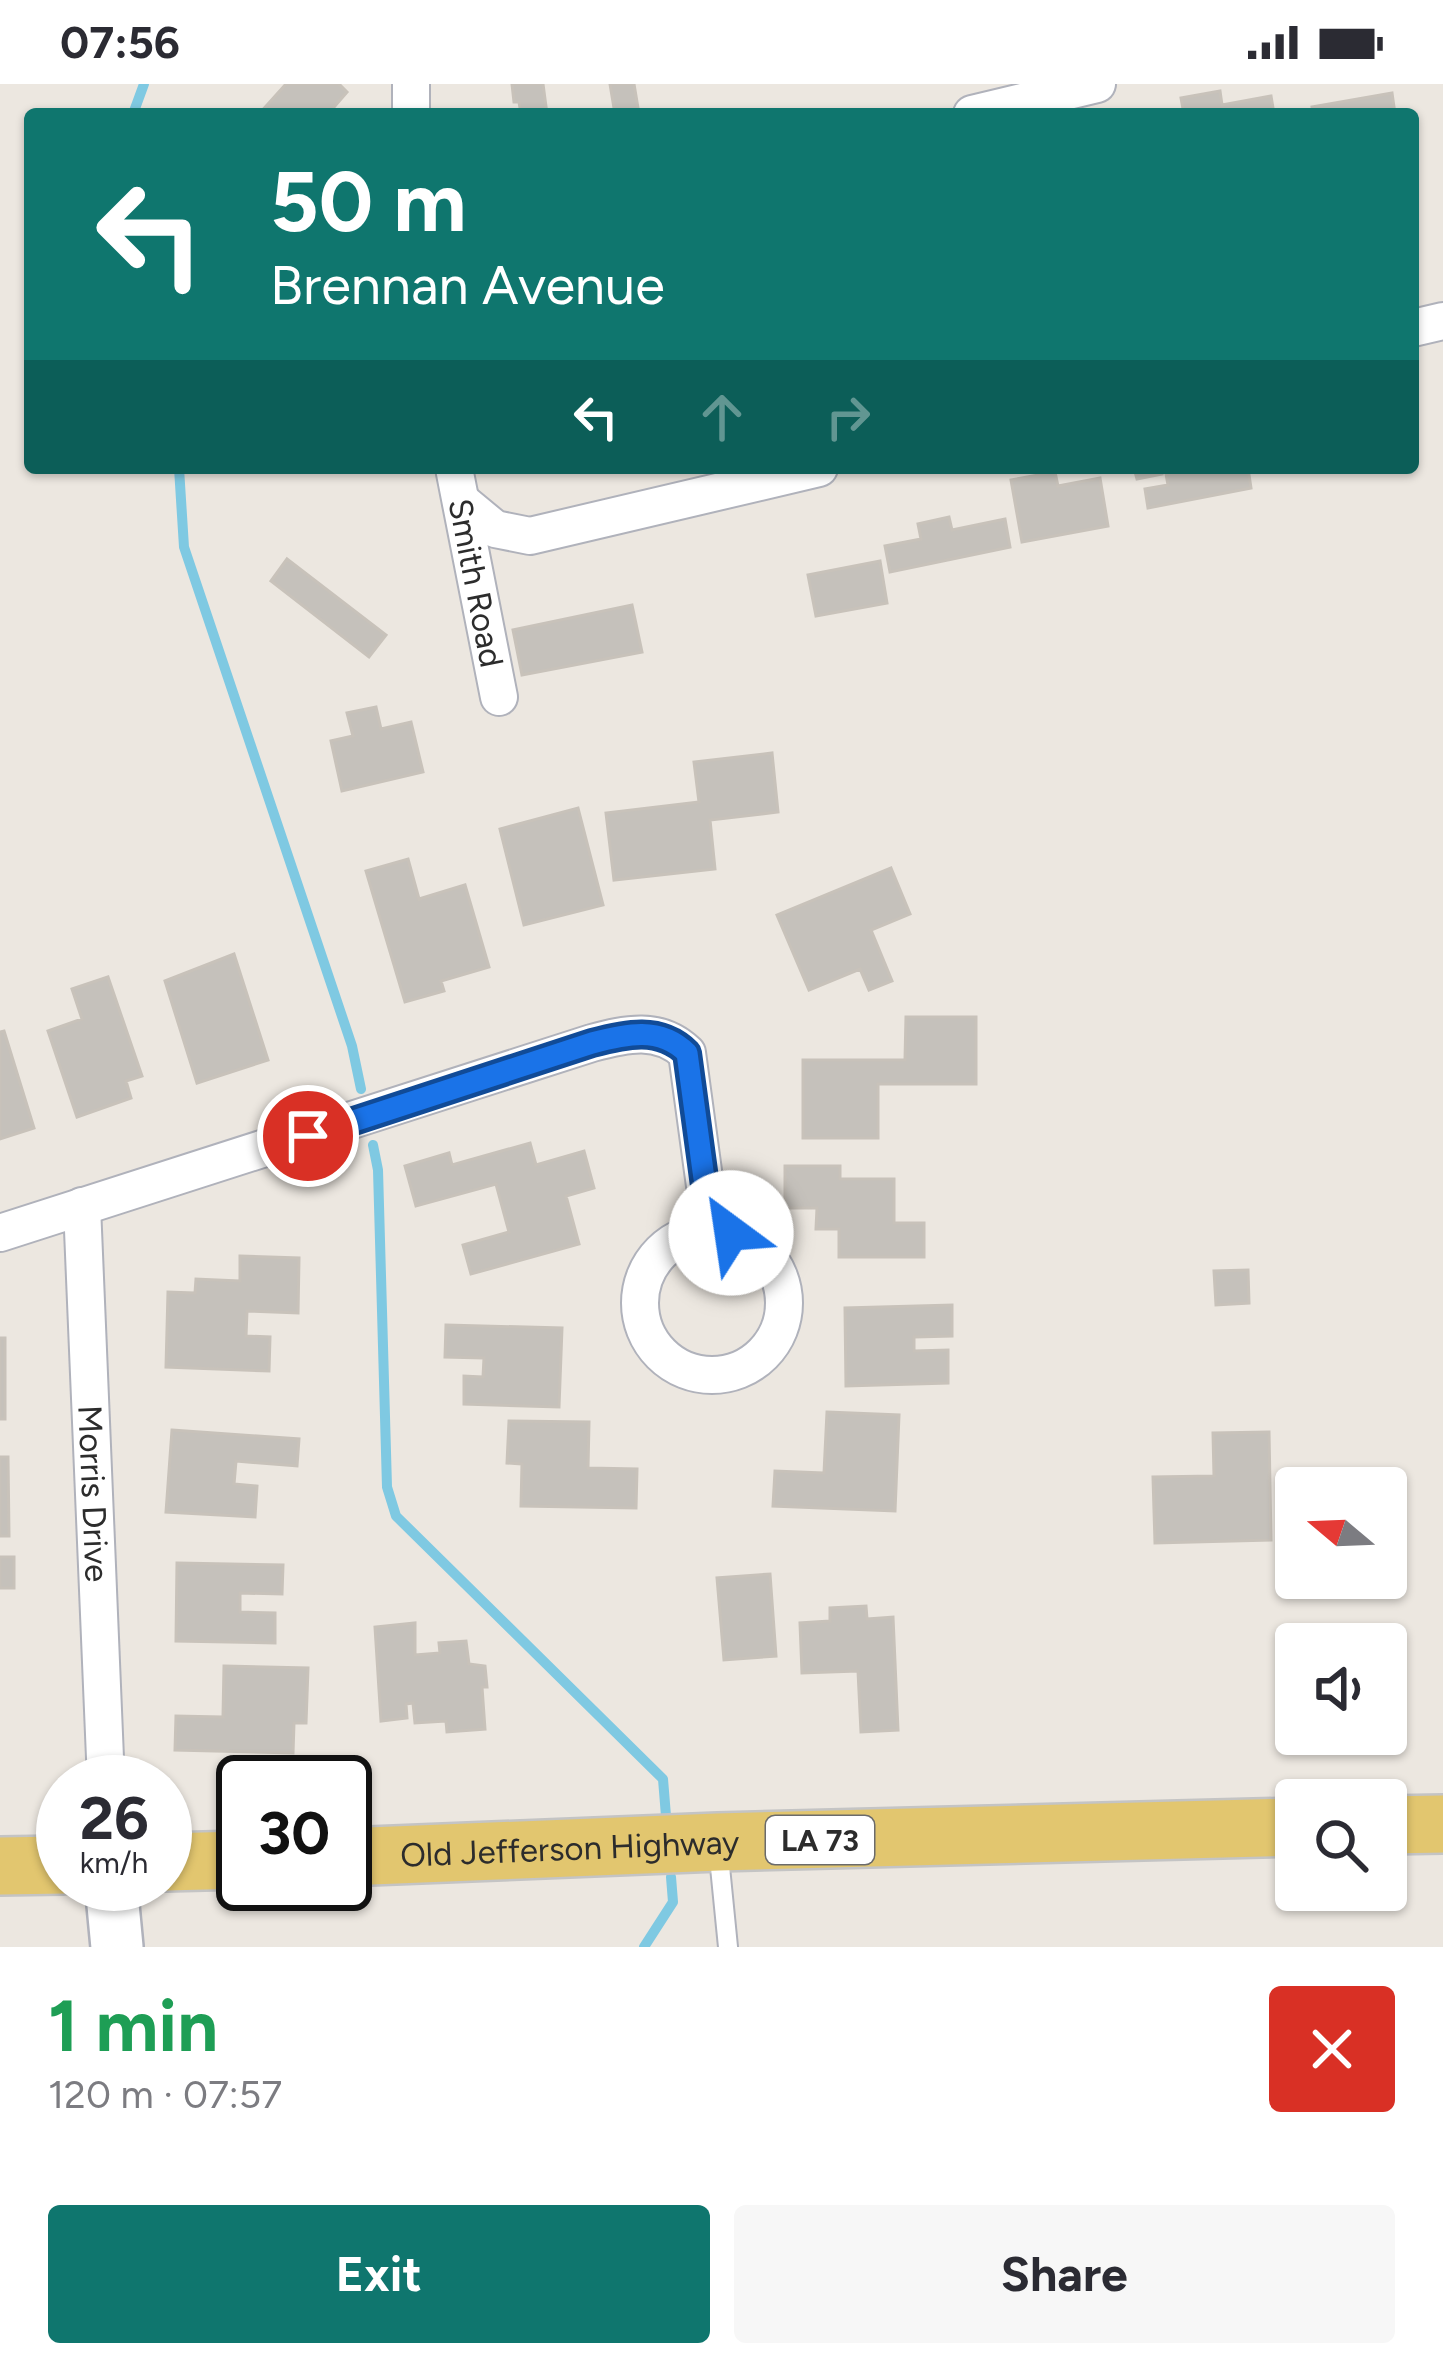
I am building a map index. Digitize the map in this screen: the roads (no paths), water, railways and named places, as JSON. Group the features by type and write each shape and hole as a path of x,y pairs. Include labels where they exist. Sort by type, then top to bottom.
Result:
{"main road":[{"path":"1407,1825 1443,1824"},
{"name":"Old Jefferson Highway","path":"372,1856 1275,1828"},
{"path":"0,1866 36,1865"},
{"path":"114,1911 117,1947"}],"street":[{"path":"997,108 1097,84"},
{"path":"457,485 495,530 530,536 794,474"},
{"name":"Smith Road","path":"457,485 499,698"},
{"path":"0,1232 592,1043 659,1034 687,1053 711,1230"},
{"name":"Morris Drive","path":"82,1206 105,1755"},
{"path":"711,1230 750,1241 766,1255 778,1273 783,1314 778,1334 751,1365 711,1376 678,1368 652,1346 639,1297 650,1265 661,1251 690,1234 711,1230"}],"lane":[{"path":"718,1842 728,1947"}],"waterway":[{"path":"135,108 144,84"},
{"path":"179,474 184,547 352,1046 361,1089"},
{"path":"373,1145 378,1170 387,1487 396,1516 663,1779 666,1816"},
{"path":"644,1947 673,1902 671,1877"}]}
